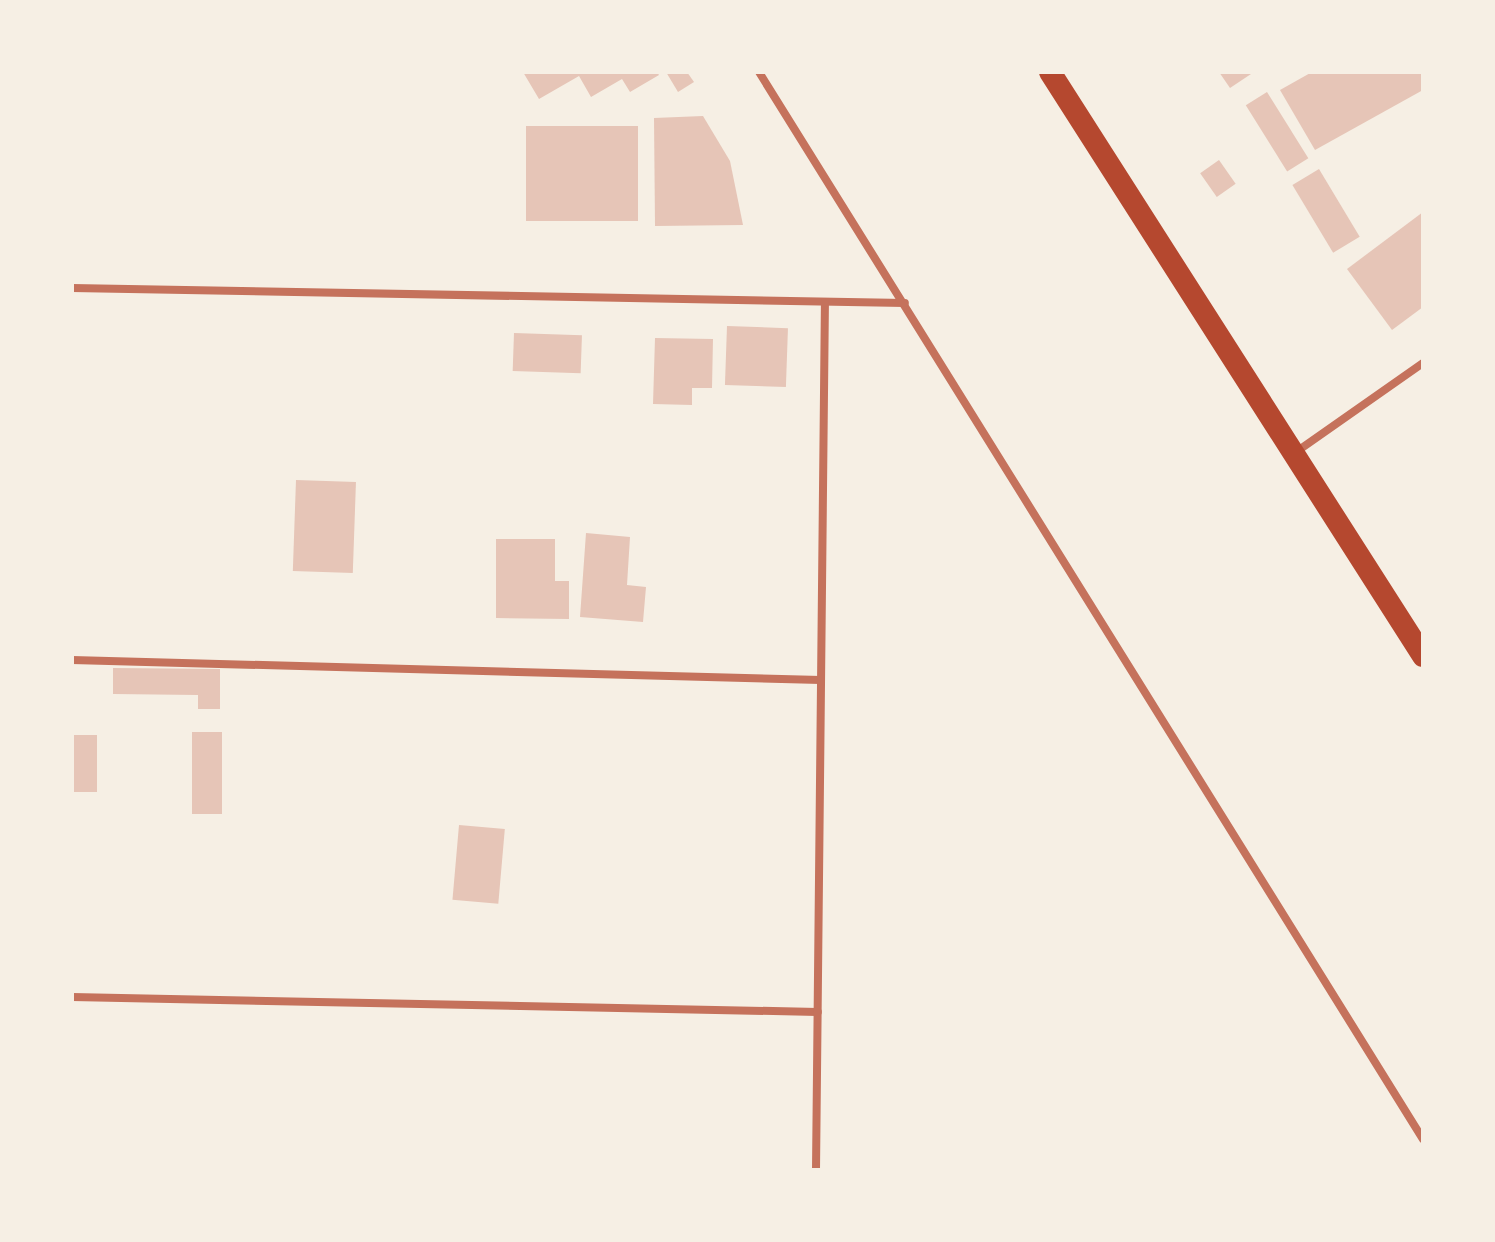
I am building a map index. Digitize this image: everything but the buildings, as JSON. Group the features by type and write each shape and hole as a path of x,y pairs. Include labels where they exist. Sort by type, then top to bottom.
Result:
{"highway":[{"path":"1050,72 1423,656"}],"street":[{"path":"759,72 1423,1139"},
{"path":"72,288 905,303"},
{"path":"816,1170 825,302"},
{"path":"1294,453 1423,363"},
{"path":"72,660 821,680"},
{"path":"72,997 818,1012"}]}
